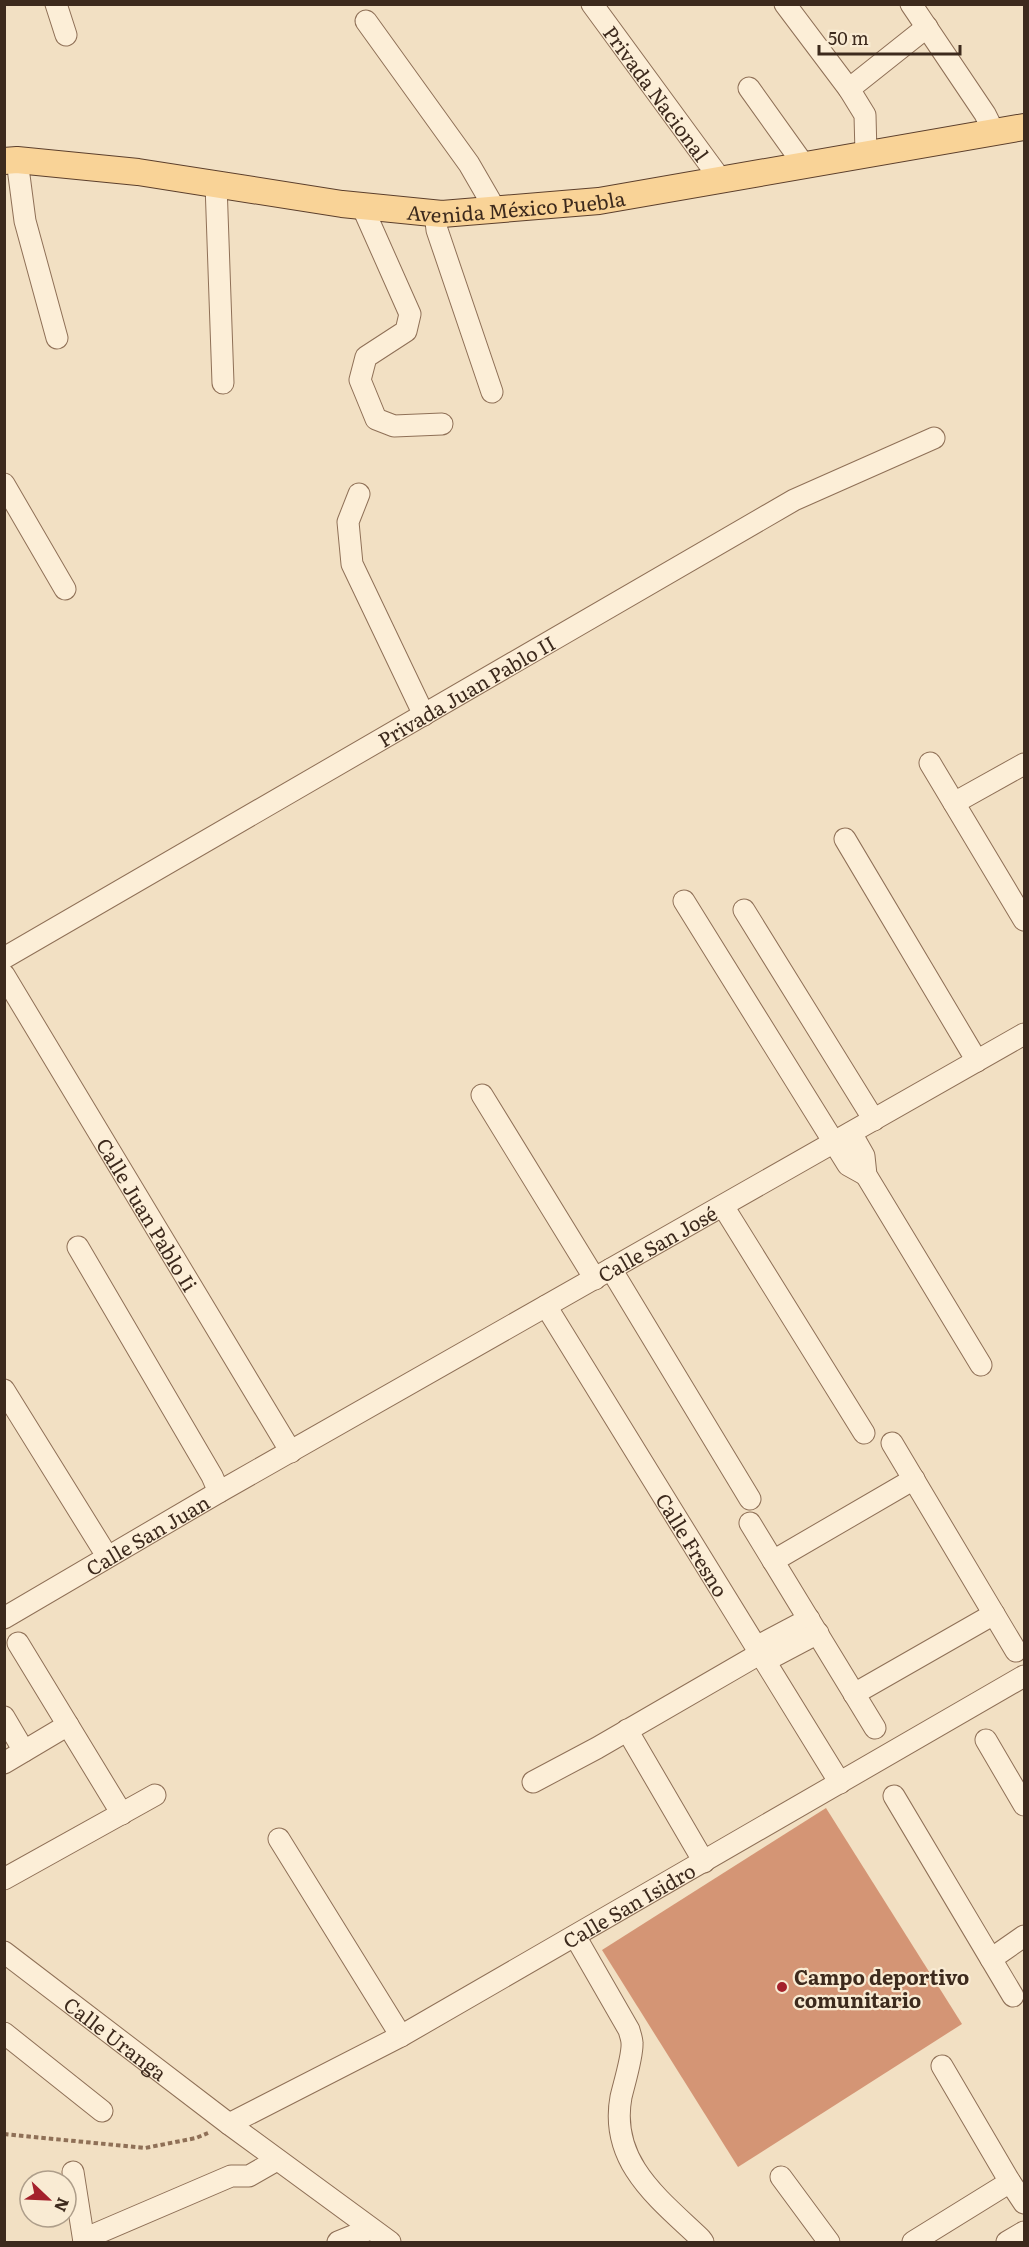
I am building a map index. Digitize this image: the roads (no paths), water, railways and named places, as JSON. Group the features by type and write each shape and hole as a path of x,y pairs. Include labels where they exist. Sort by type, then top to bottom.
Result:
{"main road":[{"name":"Avenida México Puebla","path":"11,160 138,172 362,206 435,213 599,201 1024,127"}],"street":[{"path":"56,4 66,35"},
{"name":"Privada Nacional","path":"592,4 721,180"},
{"path":"785,4 849,89 865,115 866,154"},
{"path":"911,4 985,114 994,132"},
{"path":"366,21 469,164 495,209"},
{"path":"849,89 927,27"},
{"path":"749,88 804,165"},
{"path":"11,160 57,338"},
{"path":"216,184 223,383"},
{"path":"362,206 410,314 406,331 366,357 360,380 376,419 394,426 442,424"},
{"path":"435,213 437,230 492,392"},
{"name":"Privada Juan Pablo II","path":"4,958 794,500 934,438"},
{"path":"4,484 65,589"},
{"path":"359,494 348,522 352,564 424,715"},
{"path":"930,763 954,803 1019,898 1024,920"},
{"path":"954,803 1024,764"},
{"path":"845,839 977,1061"},
{"path":"684,901 843,1138 864,1156 866,1175 981,1365"},
{"path":"744,910 874,1120"},
{"name":"Calle Juan Pablo Ii","path":"4,975 291,1452"},
{"name":"Calle San José","path":"291,1452 1024,1034"},
{"path":"482,1095 603,1274 620,1286 750,1499"},
{"path":"723,1206 864,1433"},
{"path":"78,1247 219,1492"},
{"name":"Calle Fresno","path":"546,1306 840,1783"},
{"path":"4,1390 107,1556"},
{"path":"892,1443 1016,1651"},
{"name":"Calle San Juan","path":"4,1618 107,1556 291,1452"},
{"path":"773,1561 914,1479"},
{"path":"750,1523 875,1728"},
{"path":"854,1694 994,1614"},
{"path":"533,1782 813,1626"},
{"path":"18,1643 122,1814"},
{"name":"Calle San Isidro","path":"229,2124 401,2036 1024,1676"},
{"path":"4,1717 24,1751"},
{"path":"4,1763 68,1725"},
{"path":"627,1730 704,1862"},
{"path":"986,1740 1024,1805"},
{"path":"4,1879 155,1795"},
{"path":"894,1796 1013,1996"},
{"path":"279,1839 401,2036"},
{"path":"575,1936 629,2030 633,2044 619,2111 623,2141 632,2167 648,2189 703,2242"},
{"path":"991,1959 1024,1936"},
{"name":"Calle Uranga","path":"4,1952 229,2124 390,2242"},
{"path":"4,2033 102,2111"},
{"path":"942,2066 1024,2203"},
{"path":"78,2203 84,2241 231,2176 249,2176 269,2154"},
{"path":"781,2177 829,2242"},
{"path":"913,2242 1010,2182"},
{"path":"338,2242 370,2229"},
{"path":"1007,2242 1024,2232"}],"place":[{"name":"Campo deportivo comunitario","path":"782,1987"}]}
